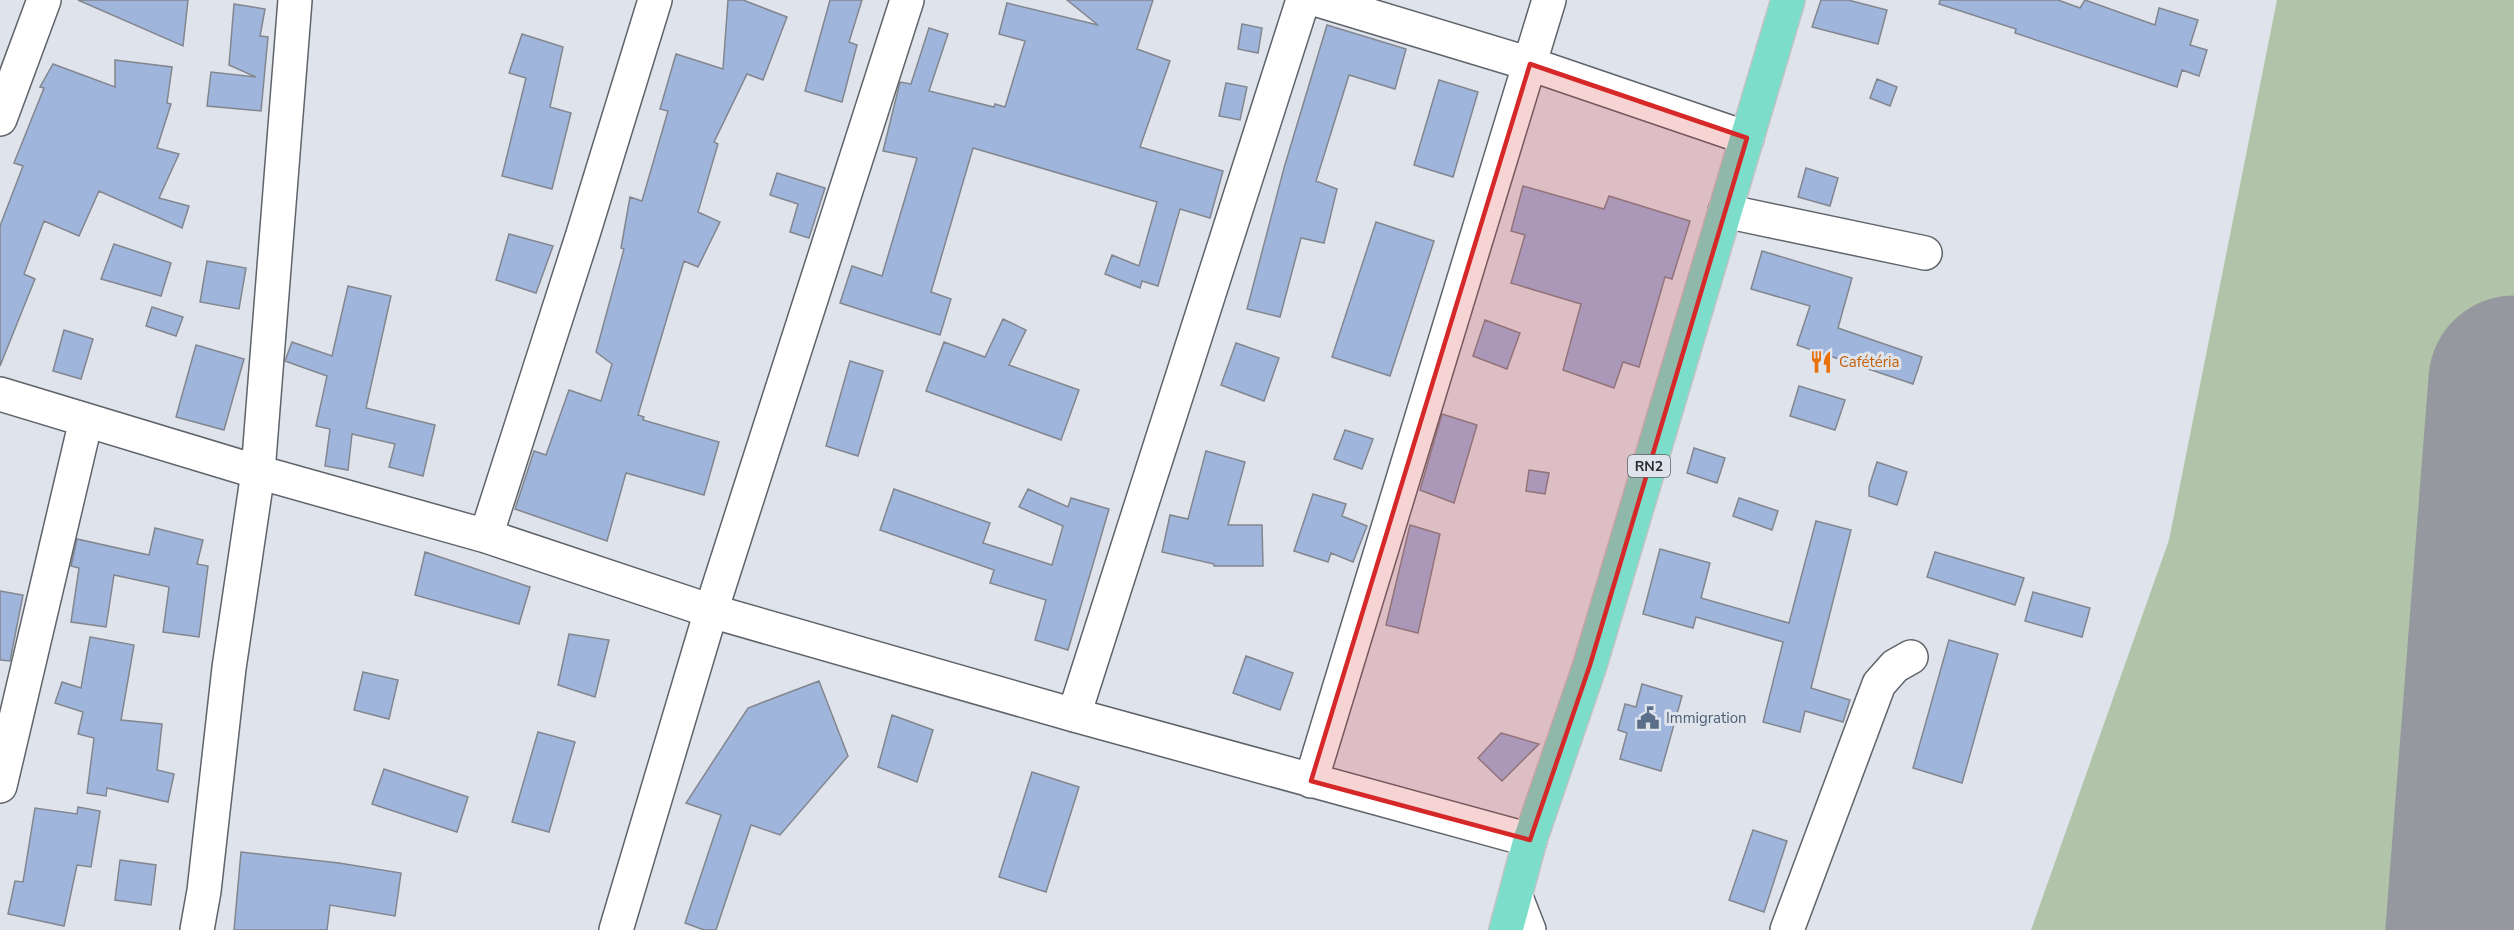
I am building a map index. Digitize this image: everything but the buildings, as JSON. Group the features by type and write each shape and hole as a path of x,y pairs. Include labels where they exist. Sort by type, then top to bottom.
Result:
{"highway":[{"name":"RN2","path":"1506,930 1530,840 1590,665 1788,0"}],"street":[{"path":"0,119 44,0"},
{"path":"197,930 204,891 229,668 258,472 295,0"},
{"path":"486,536 584,234 655,0"},
{"path":"616,930 711,611 907,0"},
{"path":"1074,715 1303,0"},
{"path":"1318,0 1530,64 1747,138"},
{"path":"1311,781 1549,0"},
{"path":"1725,211 1925,253"},
{"path":"0,394 258,472 486,536 711,611 1074,715 1530,840"},
{"path":"0,786 86,420"},
{"path":"1787,930 1880,684 1895,666 1911,657"},
{"path":"1516,897 1529,930"}],"highlighted area":[{"path":"1530,64 1747,138 1590,665 1530,840 1311,781"}],"green space":[{"path":"2277,0 2514,0 2514,930 2031,930 2169,540"}],"runway":[{"path":"2471,930 2514,381"}],"place":[{"name":"Cafétéria","path":"1821,362"},
{"name":"Immigration","path":"1648,718"}]}
